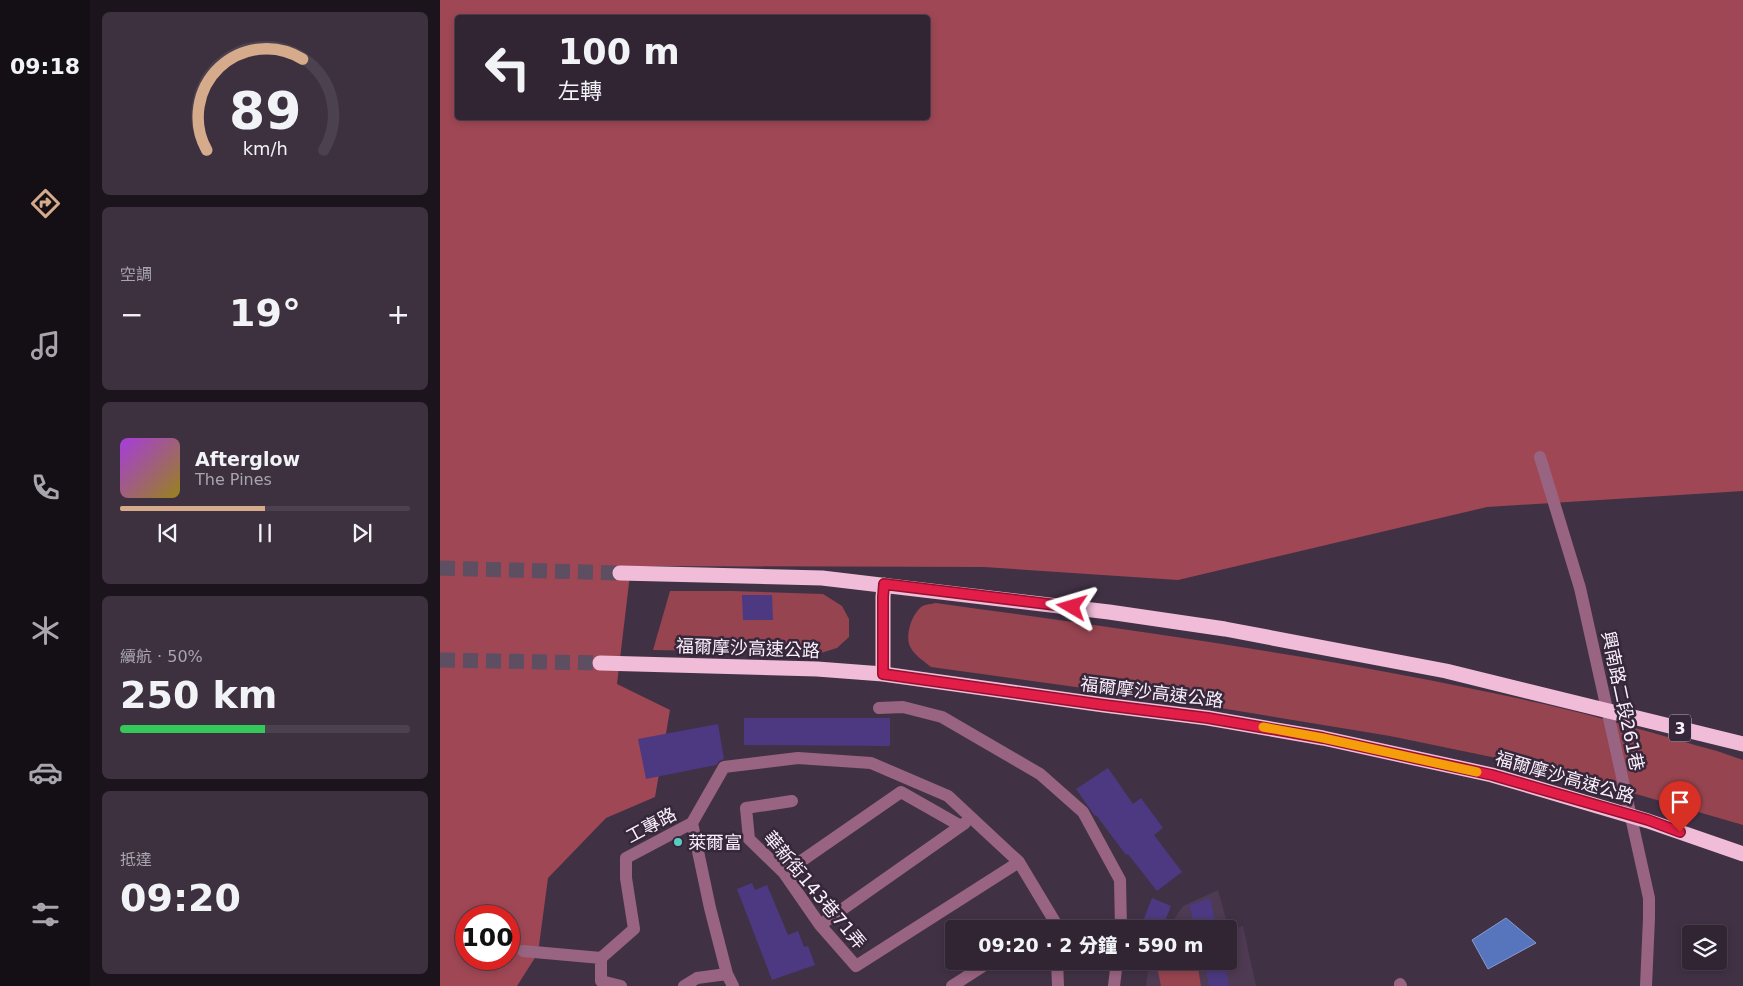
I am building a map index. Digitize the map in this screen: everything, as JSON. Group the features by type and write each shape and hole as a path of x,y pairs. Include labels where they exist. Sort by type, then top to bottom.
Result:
{"highway":[{"name":"3","path":"620,573 822,578 1109,612 1225,629 1446,671 1743,744"},
{"path":"883,674 884,584"},
{"name":"福爾摩沙高速公路","path":"600,663 817,669 883,674 1208,718 1323,738 1492,775 1641,818 1743,854"}],"street":[{"name":"興南路二段261巷","path":"1540,457 1580,588 1649,898 1646,986"},
{"path":"879,708 902,707 942,717 1040,774 1083,812 1120,880 1122,920"},
{"path":"692,823 724,767 798,758 871,763 948,796 1019,862 1048,920"},
{"path":"784,873 901,792 959,825"},
{"name":"華新街143巷71弄","path":"792,800 746,808 749,839 784,873 820,925 856,966 1019,862"},
{"path":"820,925 959,825 973,819"},
{"name":"工專路","path":"602,958 634,929 626,878 626,858 692,823 710,908 727,974 733,986"},
{"path":"523,951 602,958 598,984 621,986"},
{"path":"952,986 978,970"},
{"path":"1057,970 1058,986"},
{"path":"1114,986 1116,970"},
{"path":"684,986 697,978 727,974"}],"shaded area":[{"path":"440,0 1743,0 1743,491 1487,507 1178,580 984,567 631,566 617,684 670,710 655,797 606,818 548,878 538,953 517,986 440,986"},
{"path":"670,591 823,594 842,606 849,619 849,637 837,648 821,653 653,650"},
{"path":"936,603 1163,635 1389,672 1561,708 1606,720 1743,760 1743,825 1612,787 1511,761 1390,736 1184,702 931,667 913,651 909,644 908,634 918,610 924,605"},
{"path":"1218,890 1226,920 1173,920 1183,906"},
{"path":"1243,926 1256,986 1146,986 1148,970 1237,970 1237,928"},
{"path":"1158,970 1198,970 1201,986 1161,986"}],"water":[{"path":"1506,918 1536,943 1488,969 1472,940"}],"building":[{"path":"742,595 772,595 773,620 743,620"},
{"path":"744,718 890,718 890,746 744,745"},
{"path":"718,724 724,759 716,765 646,779 638,739"},
{"path":"1108,768 1133,804 1141,798 1163,828 1154,835 1182,872 1157,891 1095,816 1076,789"},
{"path":"752,883 755,890 767,885 788,935 798,931 804,947 808,946 815,965 772,980 737,889"},
{"path":"1152,898 1171,906 1166,920 1143,920"},
{"path":"1210,898 1215,920 1193,920 1189,905"},
{"path":"1206,970 1226,970 1229,986 1209,986"}],"tunnel":[{"path":"440,568 620,573"},
{"path":"440,660 600,663"}],"slow traffic":[{"path":"1263,727 1323,738 1477,772"}],"place":[{"name":"萊爾富","path":"678,842"}],"route":[{"path":"1072,607 884,584 883,674 1208,718 1323,738 1492,775 1648,820 1680,832"}]}
